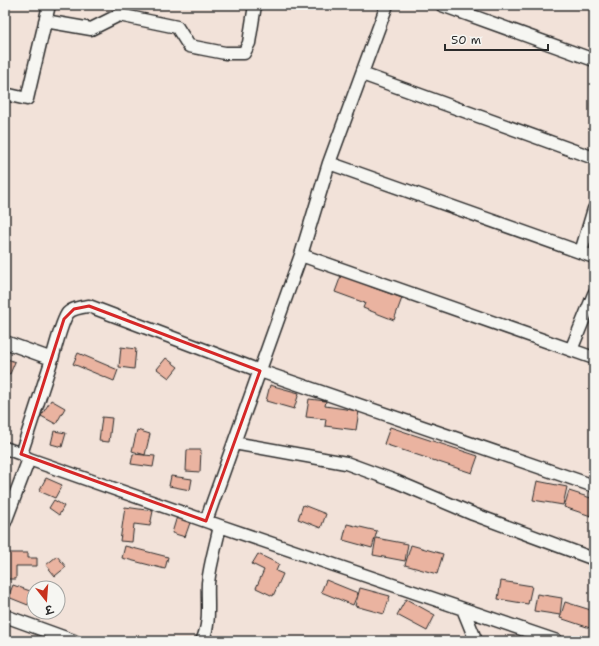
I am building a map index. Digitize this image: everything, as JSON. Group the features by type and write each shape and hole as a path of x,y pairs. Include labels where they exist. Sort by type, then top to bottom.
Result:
{"street":[{"path":"5,94 27,99 49,5"},
{"path":"45,21 91,29 119,14 177,27 188,46 224,53 244,52 249,43 255,5"},
{"path":"206,521 301,255 329,163 387,5"},
{"path":"442,5 594,60"},
{"path":"362,74 594,158"},
{"path":"329,163 594,257"},
{"path":"580,252 594,210"},
{"path":"301,255 594,358"},
{"path":"571,350 594,294"},
{"path":"5,522 64,319 68,313 74,309 89,306 260,371 594,486"},
{"path":"5,342 52,359"},
{"path":"234,442 346,463 395,481 474,514 594,559"},
{"path":"5,448 220,526 557,641"},
{"path":"202,641 208,627 208,583 220,526"},
{"path":"463,609 476,641"},
{"path":"5,616 74,641"}],"highlighted area":[{"path":"89,306 260,371 206,521 21,454 64,319 74,309"}],"building":[{"path":"342,273 370,283 369,286 402,298 394,320 363,308 365,303 335,292"},
{"path":"121,347 136,349 134,369 119,367"},
{"path":"78,353 118,370 114,381 73,364"},
{"path":"5,358 15,362 10,374 5,372"},
{"path":"166,358 178,367 169,378 157,369"},
{"path":"270,385 299,393 294,409 266,401"},
{"path":"309,399 326,401 325,406 359,411 356,430 325,426 326,419 306,417"},
{"path":"51,400 65,408 56,424 41,416"},
{"path":"102,417 112,418 109,442 99,441"},
{"path":"390,427 478,456 472,473 384,444"},
{"path":"137,430 150,434 145,455 132,451"},
{"path":"54,431 66,433 62,447 51,444"},
{"path":"187,450 201,450 200,472 186,471"},
{"path":"133,454 155,456 153,467 131,464"},
{"path":"171,476 192,479 190,490 169,486"},
{"path":"46,478 62,485 55,498 39,491"},
{"path":"537,481 567,487 563,505 533,500"},
{"path":"569,491 594,499 594,517 564,507"},
{"path":"54,500 64,506 59,515 49,508"},
{"path":"303,505 326,514 321,528 298,519"},
{"path":"125,507 153,511 150,526 134,524 132,542 120,541"},
{"path":"178,513 192,517 185,537 172,533"},
{"path":"347,524 377,531 372,548 343,540"},
{"path":"376,538 408,544 405,561 373,555"},
{"path":"411,545 443,554 437,574 405,565"},
{"path":"125,546 168,557 165,569 122,558"},
{"path":"5,553 28,553 28,558 37,558 37,566 16,566 16,579 5,579"},
{"path":"258,554 279,564 276,571 283,574 273,596 256,588 264,570 252,564"},
{"path":"57,556 66,567 55,576 46,565"},
{"path":"326,580 358,593 353,605 321,592"},
{"path":"501,581 532,586 528,604 498,599"},
{"path":"13,585 26,590 26,604 8,597"},
{"path":"360,588 390,596 384,614 355,606"},
{"path":"537,594 562,598 560,615 534,611"},
{"path":"406,599 435,615 427,631 397,615"},
{"path":"565,602 594,611 593,629 560,618"}]}
